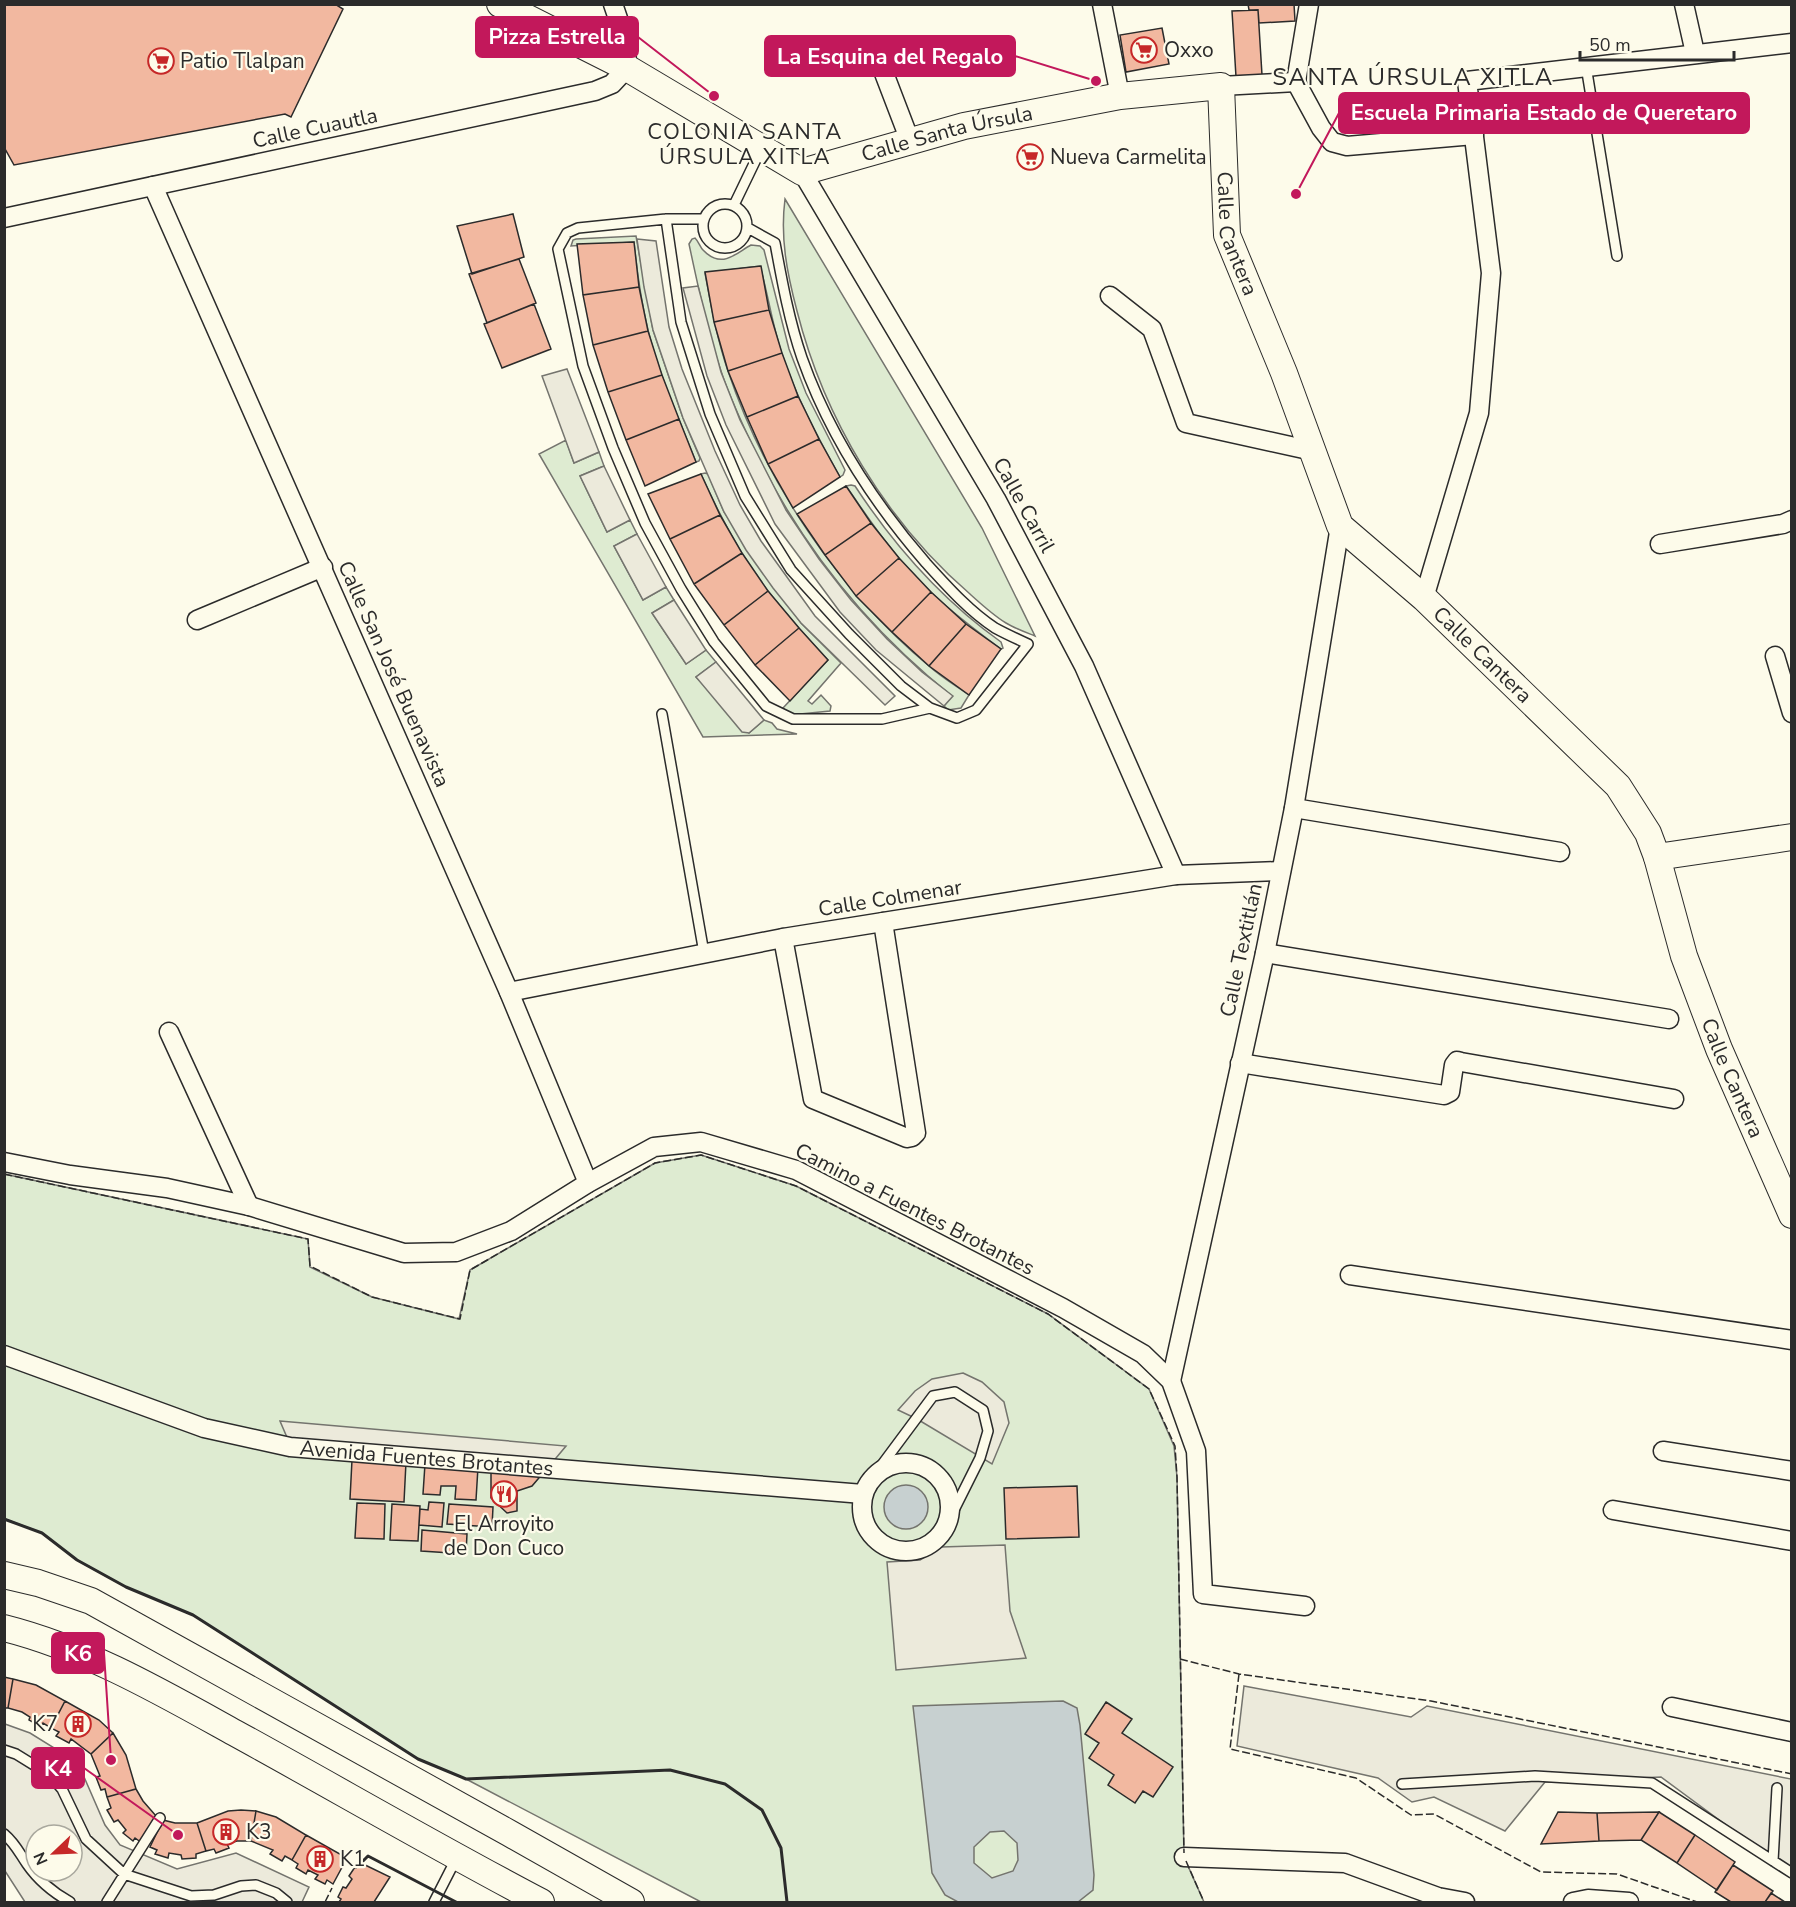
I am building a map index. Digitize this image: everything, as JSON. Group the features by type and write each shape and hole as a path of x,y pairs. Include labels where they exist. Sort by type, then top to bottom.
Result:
{"street":[{"path":"500,4 627,68 802,172"},
{"path":"613,4 626,42 627,68"},
{"path":"1102,4 1120,96"},
{"path":"1309,4 1296,82 1320,128 1332,142 1347,146 1474,135"},
{"path":"1684,4 1695,53"},
{"path":"1424,598 1479,413 1491,273 1467,81 1791,43"},
{"path":"874,47 910,141"},
{"name":"Calle Cuautla","path":"4,218 595,91 612,84 627,68"},
{"name":"Calle Santa Úrsula","path":"802,172 964,126 1120,96 1221,86 1296,82"},
{"name":"Calle Cantera","path":"1221,86 1227,234 1284,373 1340,526 1424,598 1618,786 1648,833 1657,857 1684,956 1715,1038 1791,1215"},
{"name":"Calle Carril","path":"802,172 1002,509 1084,666 1176,875"},
{"name":"Calle San José Buenavista","path":"153,186 509,992 588,1183"},
{"path":"1110,296 1152,329 1186,423 1312,451"},
{"path":"1660,544 1783,524 1791,520"},
{"name":"Calle Textitlán","path":"1171,1382 1265,953 1294,808 1340,526"},
{"path":"197,620 323,567"},
{"path":"1775,656 1791,713"},
{"path":"1294,808 1560,852"},
{"path":"1657,857 1791,837"},
{"name":"Calle Colmenar","path":"509,992 783,938 1176,875 1281,871"},
{"path":"783,938 813,1099 907,1138 916,1133 883,922"},
{"path":"1265,953 1669,1019"},
{"path":"169,1032 249,1206"},
{"path":"1240,1063 1444,1095 1450,1092 1454,1065 1457,1061 1674,1099"},
{"name":"Camino a Fuentes Brotantes","path":"4,1162 70,1175 167,1188 249,1206 404,1253 456,1252 511,1231 588,1183 654,1147 701,1142 796,1170 1063,1308 1143,1354 1171,1382 1196,1451 1203,1594 1305,1606"},
{"path":"1350,1275 1791,1340"},
{"name":"Avenida Fuentes Brotantes","path":"4,1355 204,1428 290,1447 868,1486"},
{"path":"1663,1451 1791,1471"},
{"path":"901,1462 918,1463 933,1471 945,1484 951,1500 950,1517 943,1532 931,1545 915,1551 897,1551 881,1544 868,1530 862,1513 868,1486 885,1467 901,1462"},
{"path":"1613,1510 1791,1541"},
{"path":"4,1575 38,1583 91,1601 631,1902"},
{"path":"4,1628 75,1650 120,1671 303,1770 457,1858 541,1902"},
{"path":"1672,1707 1791,1732"},
{"path":"1184,1857 1345,1863 1438,1897 1465,1902"},
{"path":"1573,1902 1587,1899 1629,1902"}],"lane":[{"path":"1586,66 1617,256"},
{"path":"734,205 761,149"},
{"path":"726,203 734,205 744,214 748,228 741,241 735,246 721,248 708,241 702,226 703,219 712,207 726,203"},
{"path":"703,219 666,219 578,228 567,233 558,249 583,366 613,448 645,523 681,589 714,642 766,706 793,719 882,718 930,708"},
{"path":"666,219 681,322 710,414 745,496 791,570 901,686 930,708 957,718 976,710 1028,644 996,628 964,604 894,526 858,472 824,414 802,357 787,304 775,243 748,228"},
{"path":"662,714 704,954"},
{"path":"868,1486 933,1396 955,1392 983,1410 988,1431 980,1458 943,1532"},
{"path":"4,1750 16,1754 50,1775 62,1789 86,1839 124,1874 191,1896 214,1895 241,1886 256,1885 276,1893 287,1902"},
{"path":"1402,1784 1535,1776 1652,1783 1791,1873"},
{"path":"1773,1861 1777,1788"},
{"path":"107,1902 160,1818"},
{"path":"4,1834 12,1840 29,1867 55,1893 70,1902"},
{"path":"434,1902 457,1858"},
{"path":"172,1902 176,1891"}],"green space":[{"path":"785,199 982,528 1035,636 1012,627 996,616 940,566 885,501 862,466 841,429 824,390 797,311 785,255 783,228"},
{"path":"636,236 653,330 683,418 700,458 696,462 653,347 641,297 634,242 571,246 573,240 576,239"},
{"path":"695,238 703,250 716,259 728,258 751,245 760,246 764,250 789,349 806,393 845,470 843,475 840,477 831,462 793,383 778,340 760,266 705,273 721,347 744,412 762,453 784,493 836,569 896,636 934,670 969,695 961,708 948,710 944,706 952,696 892,643 865,614 816,553 774,486 737,412 716,355 689,244"},
{"path":"566,440 574,463 599,452 604,466 580,476 607,532 630,520 637,534 614,546 643,600 666,587 674,600 652,613 686,664 706,650 716,662 696,677 749,733 764,720 772,723 777,729 797,734 703,737 539,454"},
{"path":"701,474 708,474 724,512 801,623 841,663 808,701 812,704 821,695 831,706 830,711 790,715 783,708 828,660 782,608 750,566 715,504"},
{"path":"846,486 855,486 886,530 921,571 979,626 1001,642 1003,648 1001,649 960,618 909,570 884,540"},
{"path":"701,1155 796,1186 1048,1314 1149,1389 1174,1446 1177,1477 1184,1857 1204,1902 701,1902 466,1779 418,1759 193,1615 126,1587 77,1560 42,1533 5,1519 4,1174 308,1239 310,1267 372,1297 459,1319 470,1270 655,1163"}],"shaded area":[{"path":"637,239 656,241 669,327 682,369 715,451 740,505 761,541 815,616 895,696 885,705 801,623 746,550 724,512 683,418 653,330"},
{"path":"698,286 721,372 740,420 786,510 819,559 851,600 922,672 953,696 944,706 876,650 840,612 775,524 726,425 707,376 683,288"},
{"path":"567,369 599,452 574,463 542,376"},
{"path":"604,466 630,520 607,532 580,476"},
{"path":"637,534 666,587 643,600 614,546"},
{"path":"674,600 706,650 686,664 652,613"},
{"path":"716,662 764,720 749,733 742,732 696,677"},
{"path":"963,1373 982,1382 1004,1402 1009,1423 992,1464 898,1410 915,1391 932,1379"},
{"path":"280,1421 566,1446 551,1464 289,1442"},
{"path":"906,1485 915,1486 922,1491 927,1498 927,1516 922,1523 915,1528 906,1529 897,1528 890,1523 885,1516 884,1507 885,1498 890,1491 897,1486"},
{"path":"1005,1545 1010,1611 1026,1658 896,1670 887,1562 920,1560 941,1547"},
{"path":"1244,1686 1411,1717 1427,1706 1791,1779 1791,1873 1661,1777 1545,1782 1505,1831 1434,1797 1412,1802 1378,1778 1237,1746"},
{"path":"1063,1701 1077,1708 1094,1875 1093,1890 1078,1902 958,1902 945,1895 932,1873 913,1706","holes":["1004,1831 1017,1843 1018,1860 1013,1871 992,1878 974,1863 974,1847 990,1832"]},
{"path":"5,1724 30,1733 64,1754 81,1770 105,1825 120,1845 177,1869 236,1853 309,1887 302,1902 25,1902 5,1871"}],"building":[{"name":"Patio Tlalpan","path":"4,4 335,4 343,9 291,117 285,114 14,165 4,147"},
{"path":"1248,4 1294,4 1295,21 1259,23 1258,10 1249,10"},
{"path":"1258,10 1262,75 1236,77 1232,11"},
{"name":"Oxxo","path":"1162,28 1169,64 1126,72 1120,35"},
{"path":"513,214 524,257 472,274 457,226"},
{"path":"634,242 639,287 583,295 577,244"},
{"path":"519,259 536,303 487,323 469,274"},
{"path":"761,266 769,310 714,322 705,272"},
{"path":"639,287 648,331 593,345 583,295"},
{"path":"534,304 551,349 502,368 484,324"},
{"path":"769,310 782,353 728,371 714,322"},
{"path":"648,331 662,375 608,392 593,345"},
{"path":"782,353 798,396 747,417 728,371"},
{"path":"662,375 679,419 626,440 608,392"},
{"path":"798,396 819,439 768,464 747,417"},
{"path":"679,419 696,462 645,486 626,440"},
{"path":"819,439 840,477 793,508 768,464"},
{"path":"701,474 720,515 670,539 648,494"},
{"path":"846,486 871,523 825,555 797,514"},
{"path":"720,515 742,553 694,584 670,539"},
{"path":"871,523 899,558 856,596 825,555"},
{"path":"742,553 768,591 724,625 694,584"},
{"path":"899,558 931,592 892,632 856,596"},
{"path":"768,591 799,628 755,665 724,625"},
{"path":"931,592 966,624 929,666 892,632"},
{"path":"966,624 1001,649 969,695 929,666"},
{"path":"799,628 828,660 790,701 755,665"},
{"path":"352,1460 406,1462 404,1502 350,1499"},
{"path":"425,1464 478,1467 476,1500 455,1499 456,1486 441,1486 440,1495 423,1494"},
{"name":"El Arroyito de Don Cuco","path":"491,1470 544,1472 532,1486 517,1491 517,1511 507,1513 491,1498"},
{"path":"1077,1486 1079,1537 1006,1539 1004,1488"},
{"path":"429,1502 444,1503 442,1527 419,1525 420,1509 428,1510"},
{"path":"357,1503 385,1504 384,1539 355,1538"},
{"path":"392,1504 420,1506 418,1541 390,1540"},
{"path":"449,1504 493,1507 492,1527 447,1524"},
{"path":"422,1530 467,1534 466,1554 421,1551"},
{"path":"4,1677 13,1679 8,1708 4,1708"},
{"path":"13,1679 36,1685 65,1701 51,1728 43,1723 41,1727 29,1720 30,1717 22,1712 8,1708"},
{"name":"K7","path":"65,1701 99,1720 113,1733 91,1754 71,1739 69,1743 56,1736 59,1732 51,1728"},
{"path":"1106,1702 1132,1719 1122,1733 1173,1767 1153,1797 1143,1791 1135,1803 1108,1785 1114,1775 1089,1758 1099,1743 1085,1734"},
{"path":"113,1733 126,1755 136,1789 107,1797 105,1789 101,1790 96,1777 100,1776 91,1754"},
{"path":"136,1789 157,1817 142,1843 135,1838 133,1841 123,1833 126,1830 118,1820 114,1822 107,1810 111,1808 107,1797"},
{"name":"K3","path":"228,1811 256,1811 251,1841 227,1844 229,1848 216,1853 214,1849 206,1851 197,1823"},
{"path":"256,1811 276,1817 306,1835 292,1860 285,1856 282,1861 270,1854 273,1850 251,1841"},
{"path":"1558,1812 1597,1813 1599,1841 1541,1844"},
{"path":"1659,1812 1641,1840 1599,1841 1597,1813"},
{"path":"1659,1812 1695,1835 1677,1863 1641,1840"},
{"path":"163,1820 175,1823 197,1823 206,1851 196,1854 196,1858 182,1859 181,1855 169,1853 168,1858 155,1854 157,1850 150,1847"},
{"name":"K1","path":"306,1835 347,1858 333,1884 327,1880 325,1884 315,1879 318,1875 308,1870 306,1874 296,1868 298,1864 292,1860"},
{"path":"1695,1835 1735,1862 1717,1890 1677,1863"},
{"path":"361,1863 390,1877 374,1902 339,1902 341,1899 338,1897 343,1887 346,1888 352,1879 349,1876"},
{"path":"1733,1865 1773,1891 1765,1902 1731,1902 1715,1892"},
{"path":"1771,1893 1785,1902 1765,1902"}],"fence":[{"path":"4,1174 308,1239 310,1266 372,1297 460,1319 470,1270 655,1163 701,1155 796,1186 1048,1314 1149,1389 1175,1446 1184,1853"},
{"path":"1180,1659 1239,1674 1431,1701 1792,1774"},
{"path":"1239,1674 1230,1749 1356,1778 1411,1815 1434,1814 1541,1872 1617,1874 1697,1902"},
{"path":"1186,1861 1204,1902"},
{"path":"325,1902 332,1888"}],"wall":[{"path":"4,1519 42,1533 77,1560 126,1587 193,1615 418,1759 466,1779 670,1770 725,1784 762,1810 781,1848 787,1902"},
{"path":"361,1863 368,1856 456,1902"}],"place":[{"name":"Oxxo","path":"1144,50"},
{"name":"Patio Tlalpan","path":"161,61"},
{"name":"La Esquina del Regalo","path":"1096,81"},
{"name":"Pizza Estrella","path":"714,96"},
{"name":"Nueva Carmelita","path":"1030,157"},
{"name":"Escuela Primaria Estado de Queretaro","path":"1296,194"},
{"name":"El Arroyito de Don Cuco","path":"504,1494"},
{"name":"K7","path":"78,1724"},
{"name":"K6","path":"111,1760"},
{"name":"K3","path":"226,1832"},
{"name":"K4","path":"178,1835"},
{"name":"K1","path":"320,1859"}],"district":[{"name":"SANTA ÚRSULA XITLA","path":"1413,77"},
{"name":"COLONIA SANTA ÚRSULA XITLA","path":"745,144"}]}
